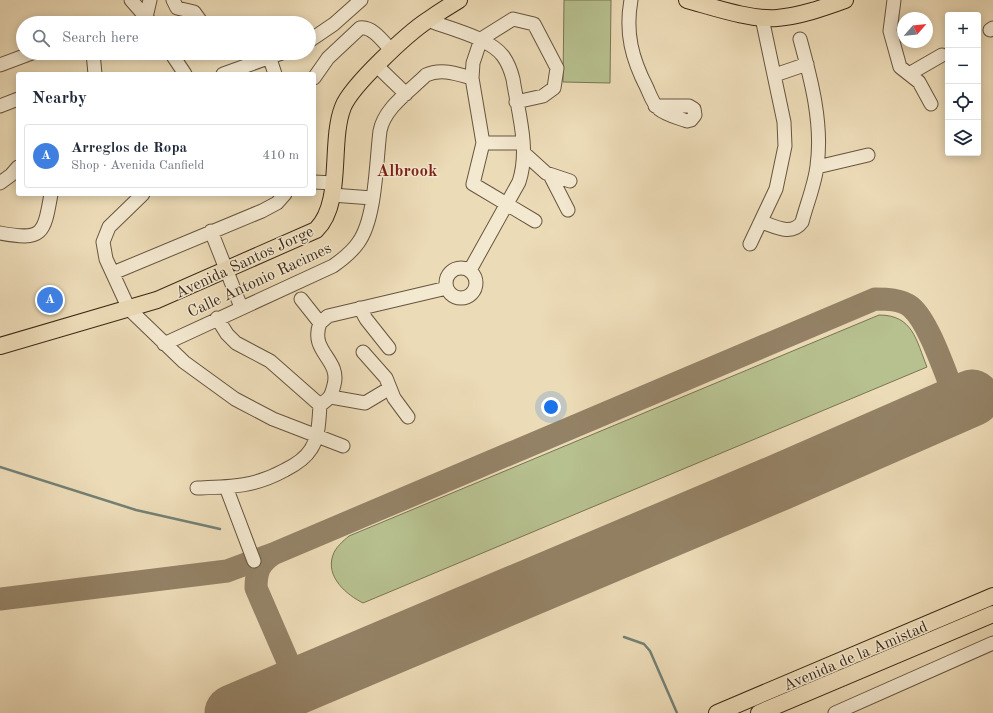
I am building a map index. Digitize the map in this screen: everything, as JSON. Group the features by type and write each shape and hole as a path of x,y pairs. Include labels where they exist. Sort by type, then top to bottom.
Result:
{"main road":[{"name":"Avenida Santos Jorge","path":"0,346 157,300 316,230 327,216 343,107 354,89 392,51 427,20 459,0"},
{"path":"686,0 762,18 777,18 799,15 845,0"},
{"name":"Avenida de la Amistad","path":"717,713 993,596"},
{"name":"Avenida de la Amistad","path":"759,713 993,614"}],"street":[{"path":"131,0 145,16"},
{"path":"148,16 150,0"},
{"path":"173,0 177,8 194,12 197,16"},
{"path":"631,0 628,18 629,44 637,70 656,106"},
{"path":"894,0 890,24 891,39 900,67 919,82 931,104"},
{"path":"316,36 334,24 356,2"},
{"path":"750,244 762,222 776,189 786,146 784,122 775,74 762,18"},
{"path":"516,102 543,96 554,88 557,68 534,24 513,19 481,39 473,63 472,78 483,143 473,184 535,221"},
{"path":"427,20 481,39 502,54 510,67 523,148 522,172 519,182 470,270"},
{"path":"316,75 328,58 360,28 367,28 372,31 392,51"},
{"path":"762,222 790,230 797,228 802,222 817,167 817,120 807,64 800,39"},
{"path":"909,74 942,55"},
{"path":"0,65 16,59"},
{"path":"94,60 95,72"},
{"path":"176,60 184,72"},
{"path":"228,72 259,60"},
{"path":"274,60 275,72"},
{"path":"775,74 807,64"},
{"path":"377,66 406,94"},
{"name":"Calle Antonio Racimes","path":"164,344 217,318 333,266 350,253 359,242 366,228 372,198 381,124 387,113 426,75 434,71 441,71 472,78"},
{"path":"0,106 16,100"},
{"path":"483,143 523,148 537,166 550,175 570,181"},
{"path":"817,167 868,156"},
{"path":"0,183 16,169"},
{"path":"519,182 534,176 550,175"},
{"path":"550,175 568,210"},
{"path":"316,183 332,189 372,198"},
{"path":"0,233 22,237 37,234 46,220 51,196"},
{"path":"141,196 112,222 106,232 103,242 103,252 129,309 164,344 198,373 235,399 274,420 344,446"},
{"path":"113,273 272,206 283,196"},
{"path":"211,231 241,307"},
{"path":"461,267 470,270 476,278 476,289 469,297 464,299 453,296 447,288 446,279 452,271 461,267"},
{"path":"196,488 226,487 258,482 270,478 298,463 311,450 326,401 335,382 335,373 332,363 318,344 317,332 320,322 332,314 447,288"},
{"path":"301,299 320,322"},
{"path":"360,308 366,319 389,348"},
{"path":"217,318 227,334 236,342 270,361 326,401 366,403 390,388"},
{"path":"363,352 386,378 394,398 408,417"},
{"path":"226,487 254,561"},
{"path":"835,713 993,643"}],"green space":[{"path":"564,0 611,0 610,83 563,82"},
{"path":"879,315 899,319 906,324 916,339 927,367 363,603 344,590 335,578 331,563 334,552 337,547 349,536"}],"waterway":[{"path":"0,467 136,510 220,529"},
{"path":"624,637 644,644 650,651 677,713"}],"taxiway":[{"path":"0,599 227,571 273,554 875,299 903,302 911,307 918,315 925,325 938,352 958,404"},
{"path":"273,554 261,564 257,577 256,588 298,685"}],"runway":[{"path":"233,713 780,482 972,398"}],"place":[{"name":"Arreglos de Ropa","path":"50,300"}],"district":[{"name":"Albrook","path":"407,170"}]}
